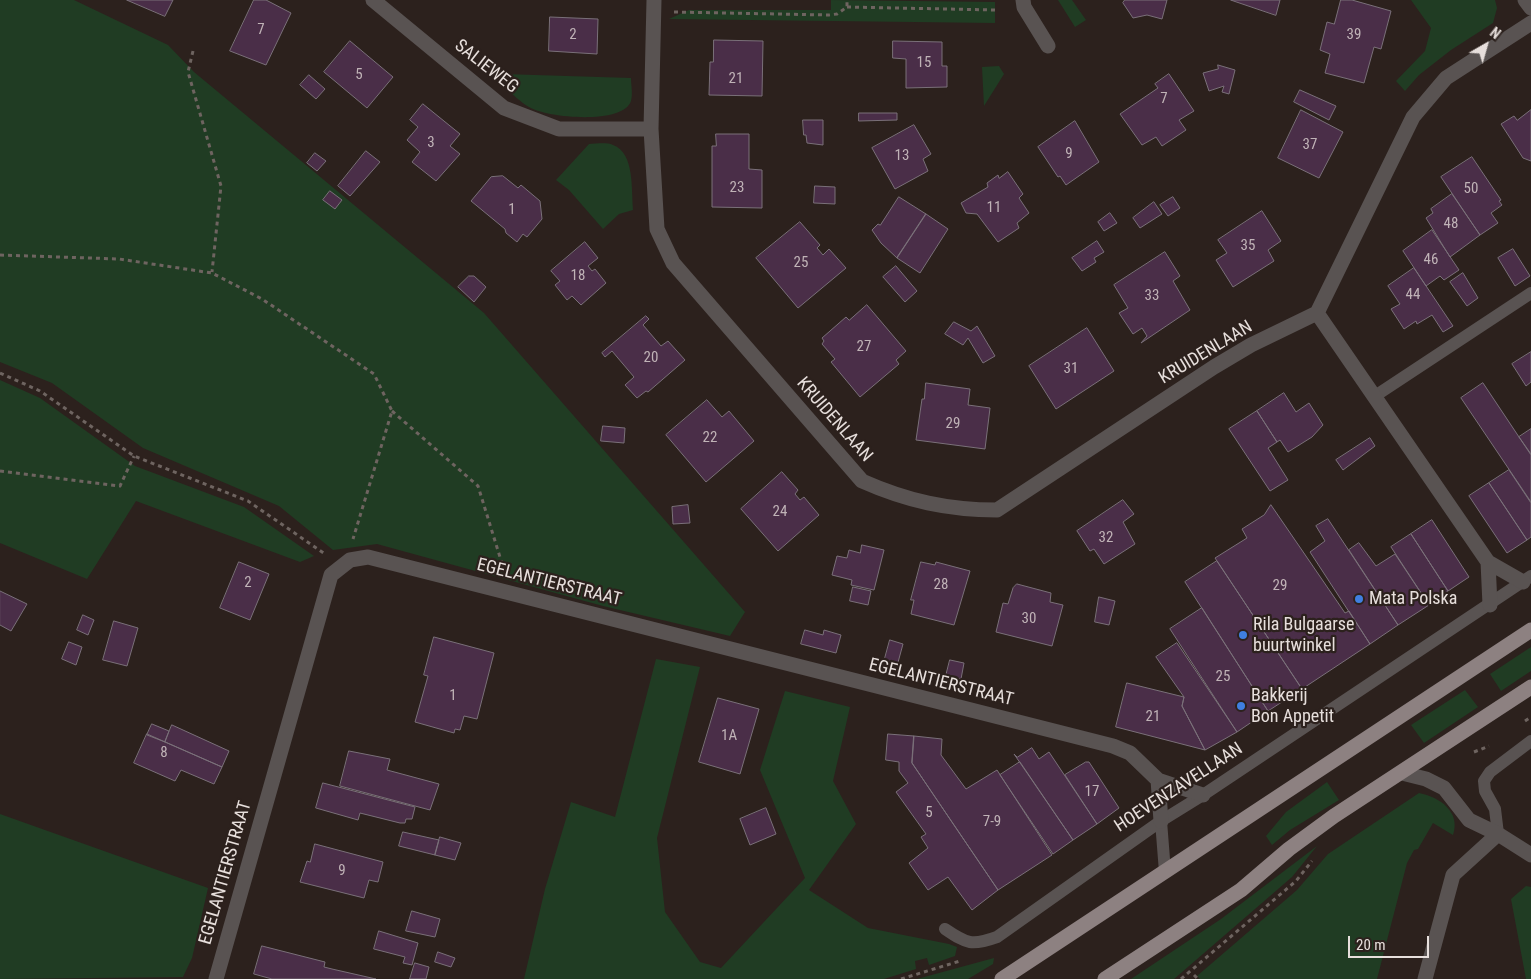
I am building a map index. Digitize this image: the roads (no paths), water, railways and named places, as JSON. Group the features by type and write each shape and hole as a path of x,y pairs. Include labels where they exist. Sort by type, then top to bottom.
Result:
{"main road":[{"path":"1002,979 1531,630"},
{"path":"1105,979 1242,890 1311,833 1528,692"}],"street":[{"name":"SALIEWEG","path":"373,0 504,108 559,129 652,129"},
{"name":"KRUIDENLAAN","path":"654,0 652,129 657,229 673,263 862,481 895,496 962,510 997,510 1251,345 1317,313"},
{"path":"1023,0 1024,7 1048,46"},
{"path":"1525,0 1531,8"},
{"path":"1490,605 1488,562 1317,313 1413,117 1446,78 1531,23"},
{"name":"EGELANTIERSTRAAT","path":"216,979 331,575 350,560 368,557 1113,746 1130,753 1158,780 1203,795"},
{"path":"1488,562 1527,579"},
{"path":"1402,773 1426,779 1444,788 1468,820 1498,834 1531,854"},
{"path":"1158,780 1161,821"},
{"path":"1425,979 1453,875 1498,834"}],"lane":[{"path":"1374,396 1531,293"},
{"name":"HOEVENZAVELLAAN","path":"945,930 964,942 979,943 996,937 1161,821 1527,579"},
{"path":"1498,834 1495,809 1484,791 1484,781 1490,772 1531,741"},
{"path":"1161,821 1166,872"}],"place":[{"name":"Mata Polska","path":"1359,599"},
{"name":"Rila Bulgaarse buurtwinkel","path":"1243,635"},
{"name":"Bakkerij Bon Appetit","path":"1241,706"}]}
